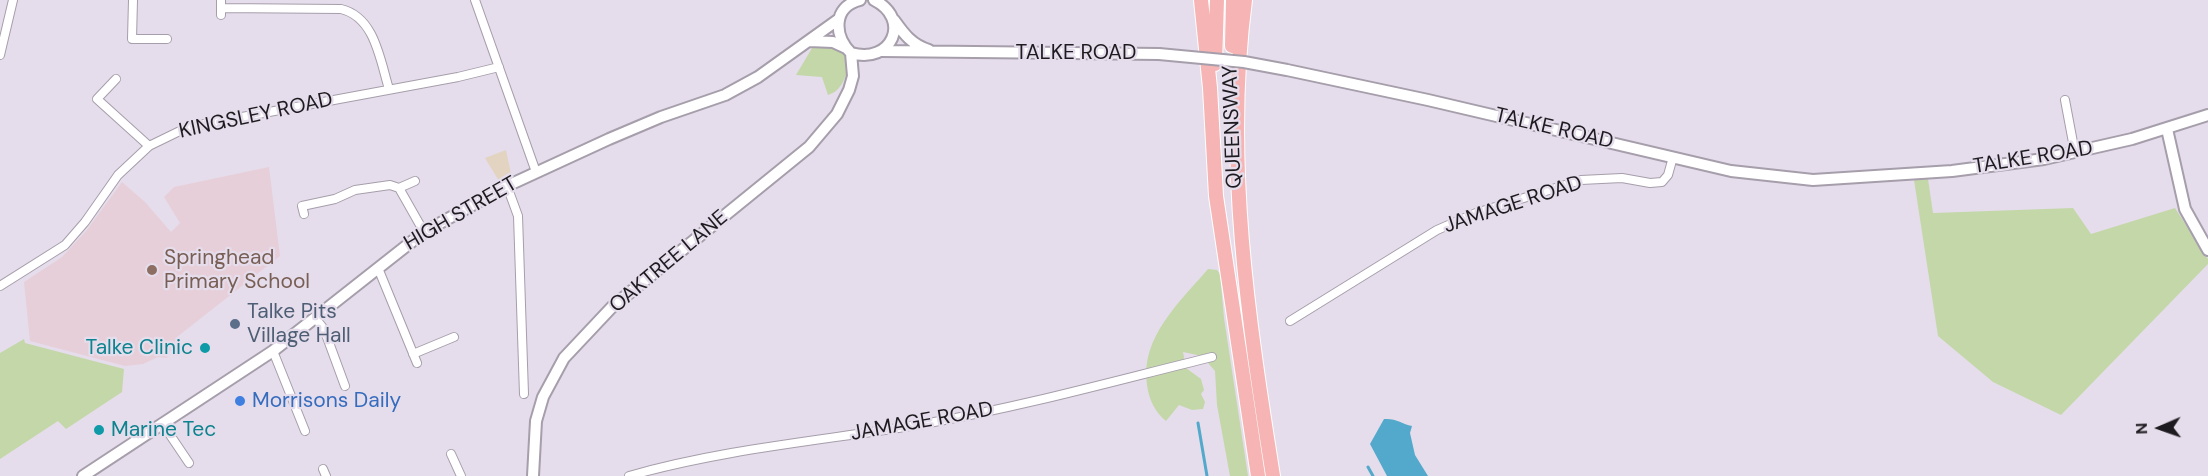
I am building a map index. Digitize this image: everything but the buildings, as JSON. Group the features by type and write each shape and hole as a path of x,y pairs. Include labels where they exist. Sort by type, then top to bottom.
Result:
{"highway":[{"path":"1201,0 1210,88 1215,196 1223,240 1228,296 1258,476"},
{"name":"QUEENSWAY","path":"1217,0 1216,128 1223,240"},
{"name":"QUEENSWAY","path":"1233,0 1231,101 1235,199 1241,253"},
{"path":"1245,0 1238,74 1241,253 1274,476"}],"street":[{"path":"0,55 13,0"},
{"path":"133,0 132,39 167,39"},
{"path":"475,0 536,172"},
{"name":"OAKTREE LANE","path":"533,476 537,415 543,397 564,358 612,307 809,147 837,114 853,76 849,50 838,32 840,16 838,0"},
{"name":"HIGH STREET","path":"82,476 273,351 424,232 536,172 660,117 725,95 758,77 840,16 846,7 860,0"},
{"name":"TALKE ROAD","path":"874,0 889,11 894,20 919,47 939,54"},
{"path":"221,8 341,9 350,12 368,25 390,89"},
{"name":"OAKTREE LANE","path":"853,76 894,35 894,20"},
{"path":"808,41 833,42 849,50"},
{"name":"TALKE ROAD","path":"849,50 939,54 1158,54 1244,62 1741,172 1782,178 1830,179 1952,171 2075,153 2167,129 2208,115"},
{"name":"KINGSLEY ROAD","path":"0,286 65,245 86,222 118,176 149,146 188,127 458,77 499,67"},
{"path":"116,79 97,99 149,146"},
{"path":"2065,100 2075,153"},
{"path":"2167,129 2185,209 2208,250"},
{"name":"JAMAGE ROAD","path":"1290,321 1437,230 1466,217 1581,180 1622,178 1650,183 1662,182 1668,175 1673,157"},
{"path":"304,214 302,206 335,199 356,190 386,185 399,188 415,181"},
{"path":"507,186 518,216 525,394"},
{"path":"399,188 424,232"},
{"path":"378,268 417,363"},
{"path":"316,319 324,329 345,386"},
{"path":"413,354 454,337"},
{"path":"273,351 304,431"},
{"name":"JAMAGE ROAD","path":"629,476 728,454 929,423 1013,407 1212,357"},
{"path":"162,423 189,463"},
{"path":"452,454 461,476"}],"shaded area":[{"path":"506,150 511,174 499,181 485,158"},
{"name":"Springhead Primary School","path":"269,167 280,256 177,337 167,358 158,357 143,364 125,366 30,341 24,282 62,257 86,231 122,182 145,202 171,232 180,223 164,197 174,187"}],"green space":[{"path":"815,43 844,52 850,63 840,87 828,95 822,77 796,75"},
{"path":"1928,179 1933,213 2073,208 2091,234 2175,208 2208,259 2208,264 2061,415 1993,382 1938,336 1914,180"},
{"path":"1208,269 1217,270 1220,274 1224,318 1248,476 1230,476 1217,405 1215,371 1202,356 1183,352 1186,368 1201,379 1204,390 1201,394 1205,402 1203,409 1192,410 1179,405 1166,421 1151,401 1147,385 1146,368 1156,336 1164,321"},
{"path":"24,339 25,343 124,369 122,392 66,429 58,421 0,459 0,353"}],"water":[{"path":"1384,419 1412,426 1410,433 1415,455 1428,476 1387,476 1370,444"}],"waterway":[{"path":"1198,423 1207,476"},
{"path":"1368,467 1373,476"}],"place":[{"name":"Springhead Primary School","path":"152,270"},
{"name":"Talke Pits Village Hall","path":"235,324"},
{"name":"Talke Clinic","path":"205,348"},
{"name":"Morrisons Daily","path":"240,401"},
{"name":"Marine Tec","path":"99,430"}]}
